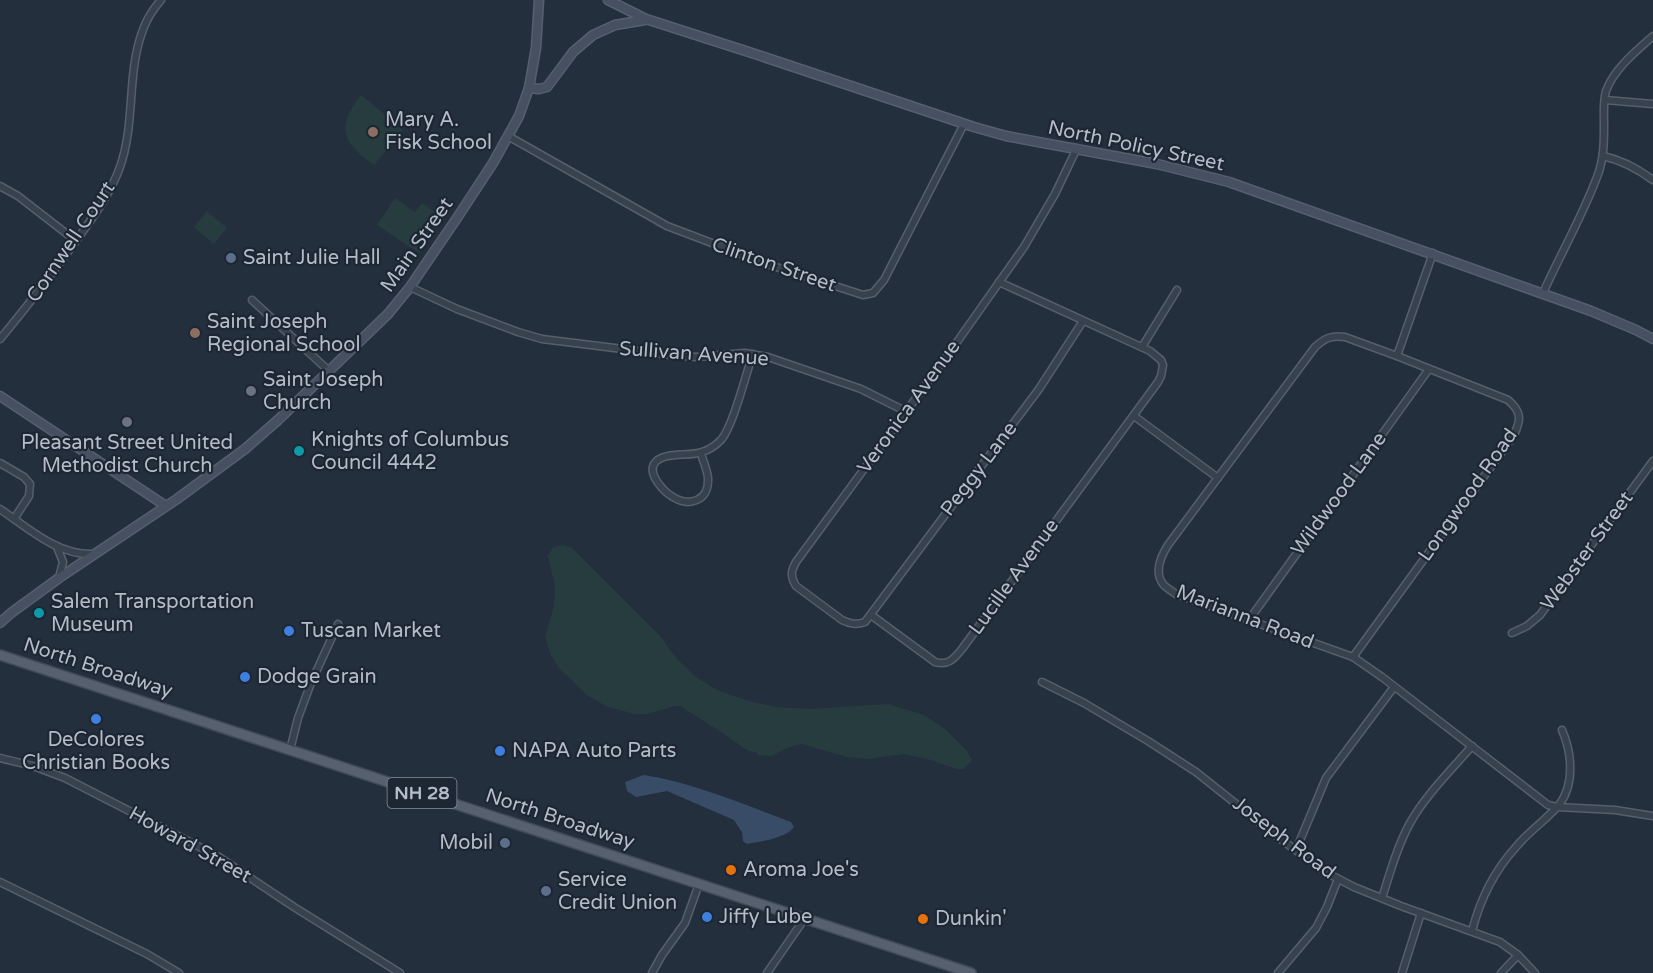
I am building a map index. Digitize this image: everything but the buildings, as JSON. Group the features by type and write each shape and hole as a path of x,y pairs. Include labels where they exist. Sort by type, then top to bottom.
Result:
{"main road":[{"name":"North Broadway","path":"0,655 971,973"}],"street":[{"name":"Cornwell Court","path":"0,339 44,285 105,201 120,166 128,135 139,43 147,20 161,0"},
{"name":"Main Street","path":"0,623 59,578 166,506 244,448 278,420 376,327 410,287 468,201 519,116 529,88 536,48 539,0"},
{"name":"North Policy Street","path":"608,0 646,20 964,124 1006,136 1077,148 1213,177 1606,316 1653,339"},
{"path":"529,88 547,87 573,52 593,35 615,25 646,20"},
{"path":"1543,294 1598,177 1603,156 1607,91 1616,74 1653,36"},
{"path":"1605,100 1653,104"},
{"name":"Clinton Street","path":"508,136 667,226 770,265 863,295 873,293 884,280 964,124"},
{"name":"Veronica Avenue","path":"871,615 865,622 857,625 842,620 796,586 791,578 792,569 1035,231 1077,148"},
{"path":"1603,156 1639,170 1653,180"},
{"path":"0,186 18,196 76,241"},
{"path":"1397,356 1433,253"},
{"name":"Lucille Avenue","path":"871,615 935,662 941,664 951,661 1134,416 1158,382 1163,370 1161,360 1150,351 999,282"},
{"name":"Sullivan Avenue","path":"410,287 457,309 542,339 696,357 753,354 768,357 861,390 906,412"},
{"path":"1142,347 1177,291"},
{"path":"252,300 329,371"},
{"name":"Peggy Lane","path":"871,615 1039,389 1083,321"},
{"name":"Marianna Road","path":"1397,356 1345,337 1328,337 1321,341 1163,552 1159,568 1163,584 1176,594 1353,657 1548,805 1615,810 1653,816"},
{"path":"701,453 708,476 704,494 696,501 690,502 671,496 655,478 654,464 668,456 701,453 716,445 726,432 753,354"},
{"name":"Longwood Road","path":"1353,657 1514,435 1520,420 1514,405 1508,400 1397,356"},
{"name":"Wildwood Lane","path":"1249,620 1429,369"},
{"path":"0,396 166,506"},
{"path":"1134,416 1218,478"},
{"name":"Webster Street","path":"1512,633 1527,626 1540,615 1653,461"},
{"path":"0,463 24,477 30,484 29,496 14,519"},
{"path":"0,509 56,546 82,555 94,554"},
{"path":"56,546 63,562 59,578"},
{"path":"290,750 298,718 311,683 338,624"},
{"name":"Joseph Road","path":"1042,682 1084,703 1196,772 1296,850 1338,879 1500,942 1518,955 1535,973"},
{"path":"1296,850 1326,778 1394,687"},
{"path":"1472,931 1477,910 1501,866 1533,829 1557,807 1566,792 1570,775 1570,754 1562,730"},
{"path":"1382,898 1397,851 1411,821 1472,746"},
{"name":"Howard Street","path":"0,758 33,766 65,778 197,845 233,865 294,907 400,973"},
{"path":"1278,973 1316,928 1338,879"},
{"path":"0,882 147,954 179,973"},
{"path":"652,973 662,954 685,923 699,884"},
{"path":"1402,973 1421,913"},
{"path":"767,973 805,918"},
{"path":"1501,973 1518,955"}],"green space":[{"path":"361,95 403,130 374,165 355,149 346,133 345,125 348,116"},
{"path":"395,198 415,212 422,203 443,217 419,253 377,225"},
{"path":"207,211 227,228 214,244 194,227"},
{"path":"563,545 572,548 660,636 677,659 696,677 717,690 776,707 810,709 888,704 924,715 944,728 967,751 972,760 964,769 956,769 904,754 867,759 847,757 802,744 789,747 772,756 759,755 748,751 680,706 648,714 635,714 608,707 588,696 559,668 551,655 545,637 554,606 555,586 548,556 553,547"}],"water":[{"path":"644,775 681,783 718,795 791,822 794,827 779,837 747,844 743,841 742,832 734,820 667,791 636,797 627,791 625,782"}],"place":[{"name":"Mary A. Fisk School","path":"373,132"},
{"name":"Saint Julie Hall","path":"231,258"},
{"name":"Saint Joseph Regional School","path":"195,333"},
{"name":"Saint Joseph Church","path":"251,391"},
{"name":"Pleasant Street United Methodist Church","path":"127,422"},
{"name":"Knights of Columbus Council 4442","path":"299,451"},
{"name":"Salem Transportation Museum","path":"39,613"},
{"name":"Tuscan Market","path":"289,631"},
{"name":"Dodge Grain","path":"245,677"},
{"name":"DeColores Christian Books","path":"96,719"},
{"name":"NAPA Auto Parts","path":"500,751"},
{"name":"Mobil","path":"505,843"},
{"name":"Aroma Joe's","path":"731,870"},
{"name":"Service Credit Union","path":"546,891"},
{"name":"Jiffy Lube","path":"707,917"},
{"name":"Dunkin'","path":"923,919"}]}
